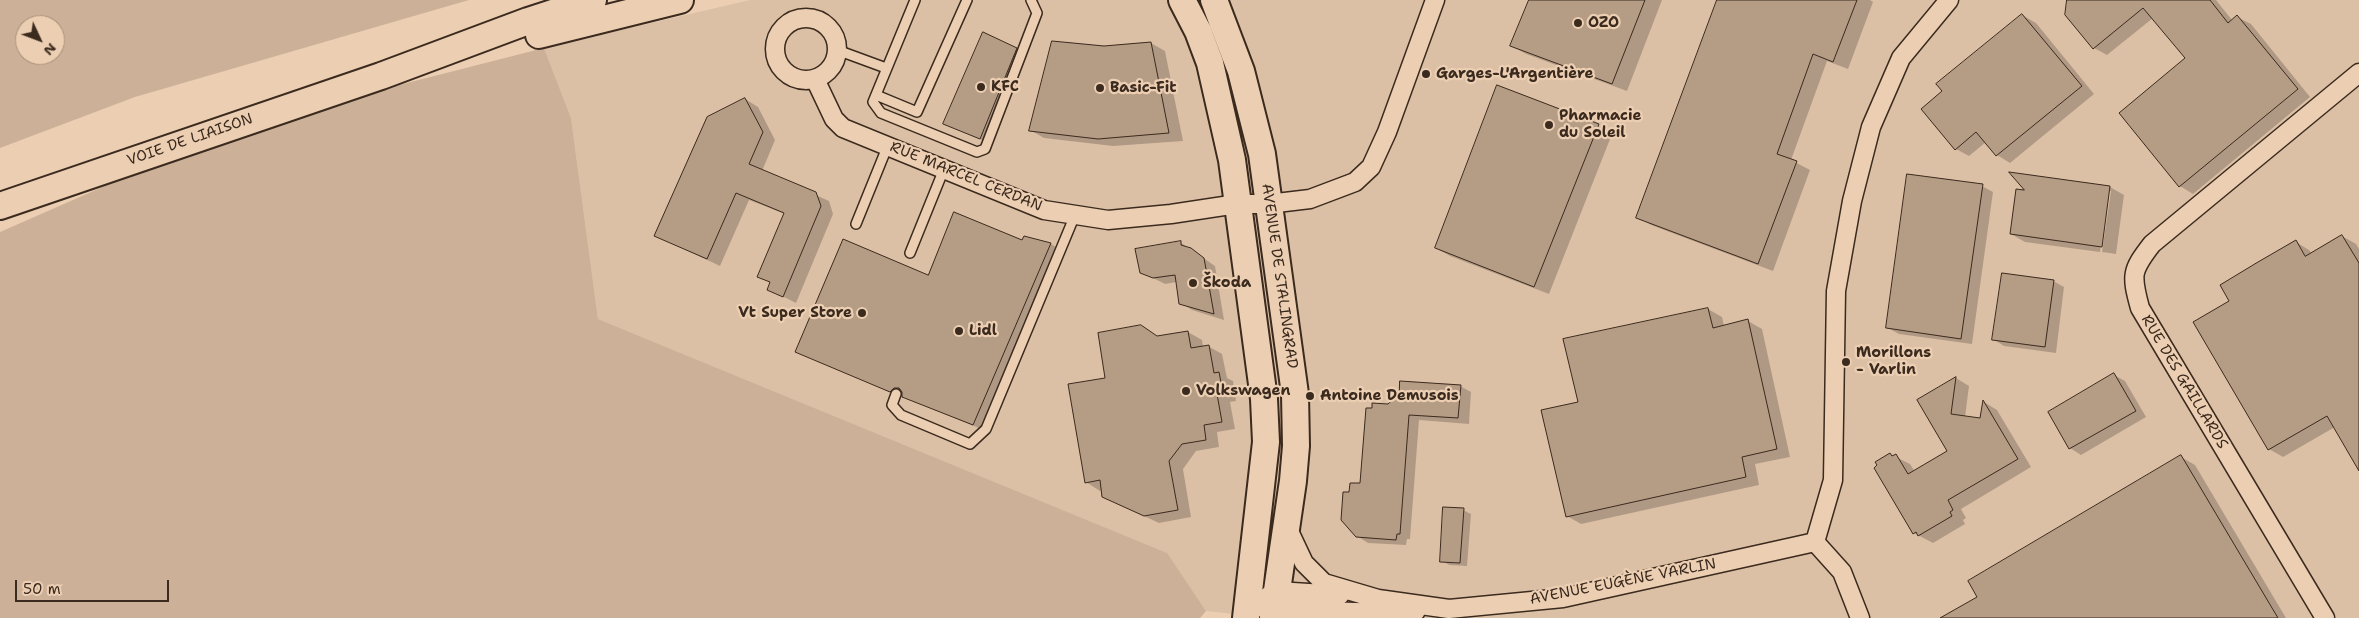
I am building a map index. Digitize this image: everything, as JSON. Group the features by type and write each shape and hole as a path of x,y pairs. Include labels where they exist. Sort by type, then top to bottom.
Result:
{"main road":[{"name":"VOIE DE LIAISON","path":"0,206 381,76 528,21 594,0"},
{"name":"VOIE DE LIAISON","path":"381,76 680,0"},
{"name":"AVENUE DE STALINGRAD","path":"1182,0 1198,31 1210,63 1232,160 1266,421 1264,463 1242,615"},
{"name":"AVENUE DE STALINGRAD","path":"1214,0 1241,71 1252,108 1262,154 1294,381 1297,420 1294,480 1275,606"}],"street":[{"name":"RUE MARCEL CERDAN","path":"815,79 834,119 843,128 1044,210 1108,220 1171,214 1237,204 1268,204 1310,199 1335,191 1354,182 1371,167 1387,132 1435,0"},
{"path":"1860,618 1842,572 1815,542 1833,480 1836,291 1854,191 1870,127 1901,58 1949,0"},
{"path":"813,19 830,30 837,50 831,68 815,79 795,79 786,74 779,66 775,56 775,46 780,32 792,21 813,19"},
{"name":"RUE DES GAILLARDS","path":"2325,618 2140,308 2134,285 2136,264 2152,244 2359,73"},
{"name":"AVENUE EUGÈNE VARLIN","path":"1287,524 1299,556 1324,583 1378,599 1449,609 1563,598 1815,542"},
{"path":"1242,615 1275,606 1378,599"},
{"path":"1275,606 1344,612 1385,613 1449,609"},
{"path":"1326,618 1344,612"}],"lane":[{"path":"915,0 886,68 874,102 881,113 977,152 985,149 1037,13 1031,0"},
{"path":"876,95 917,112 967,0"},
{"path":"837,50 886,68"},
{"path":"856,224 888,145"},
{"path":"910,253 944,169"},
{"path":"896,394 892,405 901,416 970,444 986,429 1075,215"}],"shaded area":[{"path":"0,0 469,0 135,97 0,148"},
{"path":"750,0 2359,0 2359,618 1271,618 1206,611 1166,553 598,319 571,118 544,48"},
{"path":"544,48 571,118 598,319 1167,553 1206,611 1200,618 0,618 0,232 139,171 344,99"}],"building":[{"name":"OZO","path":"1529,0 1645,0 1612,84 1510,46"},
{"path":"1717,0 1857,0 1833,62 1813,54 1777,154 1797,161 1758,264 1636,218"},
{"path":"2067,0 2210,0 2228,23 2237,15 2298,89 2179,187 2119,113 2185,58 2143,8 2093,49 2065,15"},
{"path":"2022,14 2082,86 1996,156 1976,132 1955,150 1921,109 1942,91 1936,84"},
{"name":"KFC","path":"983,32 1017,48 980,139 943,124"},
{"name":"Basic-Fit","path":"1052,41 1104,46 1151,42 1169,133 1098,139 1029,131"},
{"path":"1497,85 1599,124 1534,287 1435,248"},
{"path":"745,98 763,132 749,164 816,192 821,206 783,297 767,290 770,282 757,277 784,213 736,193 707,259 654,236 707,117"},
{"path":"2009,172 2110,186 2102,247 2010,234 2016,189 2024,190"},
{"path":"1907,174 1983,184 1961,339 1886,328"},
{"name":"Lidl","path":"954,212 1022,240 1024,236 1051,243 973,425 902,397 902,392 899,388 894,388 890,392 795,352 843,239 928,275"},
{"path":"2342,235 2359,263 2359,471 2327,416 2268,450 2193,322 2229,301 2220,285 2258,262 2296,240 2305,256"},
{"path":"1181,241 1181,245 1191,248 1204,258 1214,314 1179,304 1175,275 1153,278 1140,273 1135,249"},
{"path":"2002,273 2054,280 2045,347 1992,340"},
{"path":"1708,308 1713,328 1748,319 1777,449 1742,457 1746,477 1566,517 1541,410 1578,402 1563,339"},
{"path":"1141,325 1157,336 1188,331 1191,348 1209,345 1214,373 1219,372 1223,393 1217,394 1222,422 1204,425 1206,440 1182,444 1169,461 1178,510 1144,516 1102,497 1100,480 1085,483 1068,384 1105,378 1098,333"},
{"path":"2114,373 2136,411 2069,449 2048,412"},
{"path":"1956,377 1951,414 1980,418 1983,400 2018,459 1948,500 1953,510 1950,512 1952,516 1918,536 1916,532 1913,534 1874,468 1877,465 1875,462 1890,453 1892,456 1896,454 1908,474 1947,451 1917,400"},
{"path":"1400,381 1461,385 1458,418 1409,415 1400,534 1397,534 1396,540 1356,537 1341,520 1343,492 1349,492 1350,483 1360,483 1366,408 1372,408 1372,403 1388,404 1399,394"},
{"path":"2181,455 2278,618 1940,618 1977,597 1968,581"},
{"path":"1443,507 1464,508 1460,563 1440,562"}],"place":[{"name":"OZO","path":"1578,23"},
{"name":"Garges-L'Argentière","path":"1426,74"},
{"name":"KFC","path":"981,87"},
{"name":"Basic-Fit","path":"1100,88"},
{"name":"Pharmacie du Soleil","path":"1549,125"},
{"name":"Škoda","path":"1193,283"},
{"name":"Vt Super Store","path":"862,313"},
{"name":"Lidl","path":"959,331"},
{"name":"Morillons - Varlin","path":"1846,362"},
{"name":"Volkswagen","path":"1186,391"},
{"name":"Antoine Demusois","path":"1310,396"}]}
